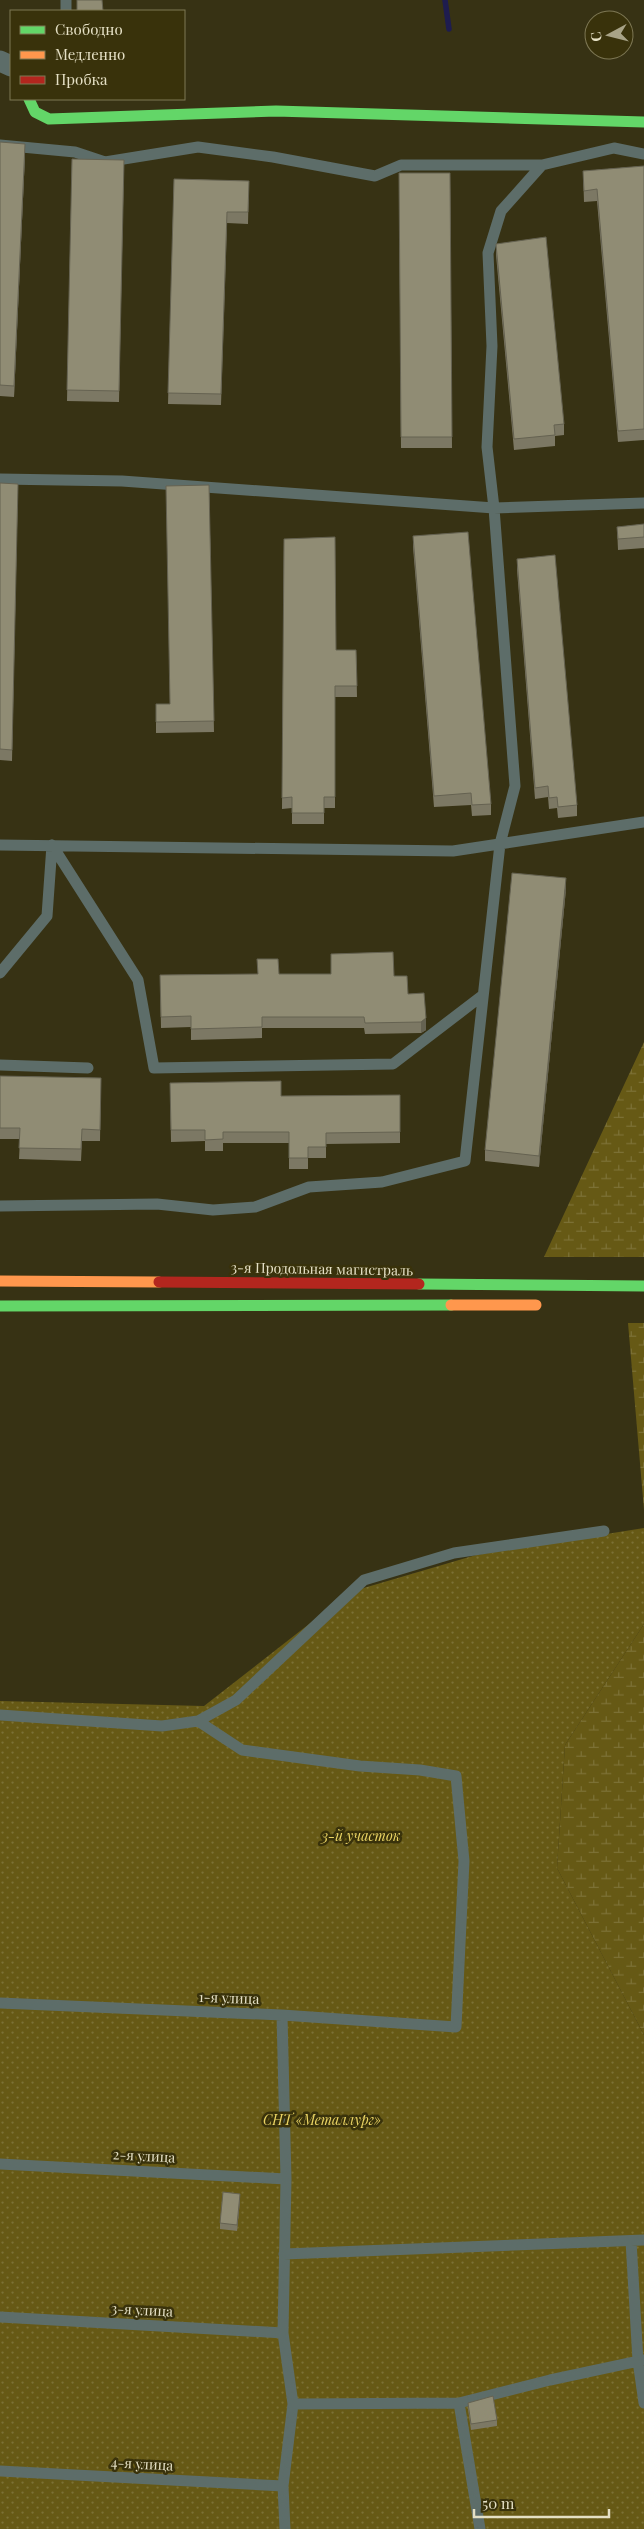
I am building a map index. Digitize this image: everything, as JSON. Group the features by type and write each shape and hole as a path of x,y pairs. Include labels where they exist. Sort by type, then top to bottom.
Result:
{"main road":[{"path":"29,100 30,106 37,115 49,119 276,111 644,122"},
{"name":"3-я Продольная магистраль","path":"0,1281 644,1286"},
{"path":"0,1306 545,1305"}],"lane":[{"path":"0,145 75,152 105,162 198,147 273,157 376,176 401,165 542,165 614,148 644,154"},
{"path":"0,1206 157,1204 213,1210 255,1207 309,1187 382,1182 465,1161 500,844 515,786 494,508 487,447 492,346 488,253 501,211 542,165"},
{"path":"0,479 122,481 494,508 644,503"},
{"path":"0,845 453,851 644,822"},
{"path":"0,973 47,916 52,845"},
{"path":"52,845 138,980 154,1068 393,1064 483,995"},
{"path":"0,1065 88,1068"},
{"path":"0,1715 162,1726 198,1721 236,1700 364,1580 454,1553 604,1531"},
{"name":"1-я улица","path":"0,2003 282,2015 456,2027 464,1861 456,1776 420,1770 360,1766 242,1750 198,1721"},
{"path":"282,2015 286,2179 283,2333 293,2404 283,2486 285,2529"},
{"name":"2-я улица","path":"0,2164 286,2179"},
{"path":"284,2254 644,2240"},
{"path":"631,2241 644,2402"},
{"name":"3-я улица","path":"0,2317 283,2333"},
{"path":"293,2404 459,2402 641,2361"},
{"path":"459,2402 480,2529"},
{"name":"4-я улица","path":"0,2471 283,2486"}],"green space":[{"path":"644,1042 644,1257 544,1257"},
{"path":"628,1323 644,1323 644,1510"},
{"name":"3-й участок","path":"644,1528 644,1624 565,1745 557,1868 644,2035 644,2529 0,2529 0,1701 204,1706 350,1592 476,1555"},
{"path":"644,1624 644,2035 557,1868 565,1745"}],"building":[{"path":"77,0 102,0 103,10 77,10"},
{"path":"0,142 25,144 14,386 0,385"},
{"path":"72,159 124,160 119,391 67,390"},
{"path":"644,166 644,429 618,431 597,189 584,191 583,171"},
{"path":"399,173 450,173 452,437 401,437"},
{"path":"174,179 249,181 248,212 227,212 221,394 168,393"},
{"path":"546,237 564,424 554,425 555,435 514,439 496,244"},
{"path":"0,483 18,484 12,750 0,749"},
{"path":"209,485 214,721 156,722 156,704 170,704 166,486"},
{"path":"644,524 644,537 618,539 617,527"},
{"path":"468,532 491,804 472,805 471,793 434,796 413,536"},
{"path":"335,537 336,650 356,650 357,686 335,686 335,797 324,797 324,813 292,813 292,797 282,798 284,539"},
{"path":"555,555 577,805 558,807 557,797 549,798 548,786 535,788 517,559"},
{"path":"512,873 566,878 539,1156 485,1150"},
{"path":"393,952 394,976 407,976 408,994 424,993 426,1018 421,1022 365,1023 364,1017 262,1017 262,1027 191,1029 191,1016 161,1017 160,975 258,974 257,959 278,959 279,974 331,974 331,954"},
{"path":"0,1076 101,1078 100,1130 82,1129 81,1149 19,1148 20,1128 0,1128"},
{"path":"281,1081 281,1096 400,1095 400,1132 326,1133 326,1147 308,1147 308,1158 289,1158 289,1132 223,1132 223,1139 205,1140 205,1130 171,1130 170,1083"},
{"path":"223,2192 240,2194 237,2225 220,2223"},
{"path":"493,2396 497,2420 471,2424 468,2403"}],"waterway":[{"path":"445,0 449,29"}],"traffic: fast":[{"path":"29,100 35,112 49,119 276,111 644,122"},
{"path":"419,1284 644,1286"},
{"path":"0,1306 451,1305"}],"traffic: slow":[{"path":"0,1281 159,1282"},
{"path":"451,1305 536,1305"}],"traffic: jam":[{"path":"159,1282 419,1284"}],"park label":[{"name":"СНТ «Металлург»","path":"322,2120"}]}
